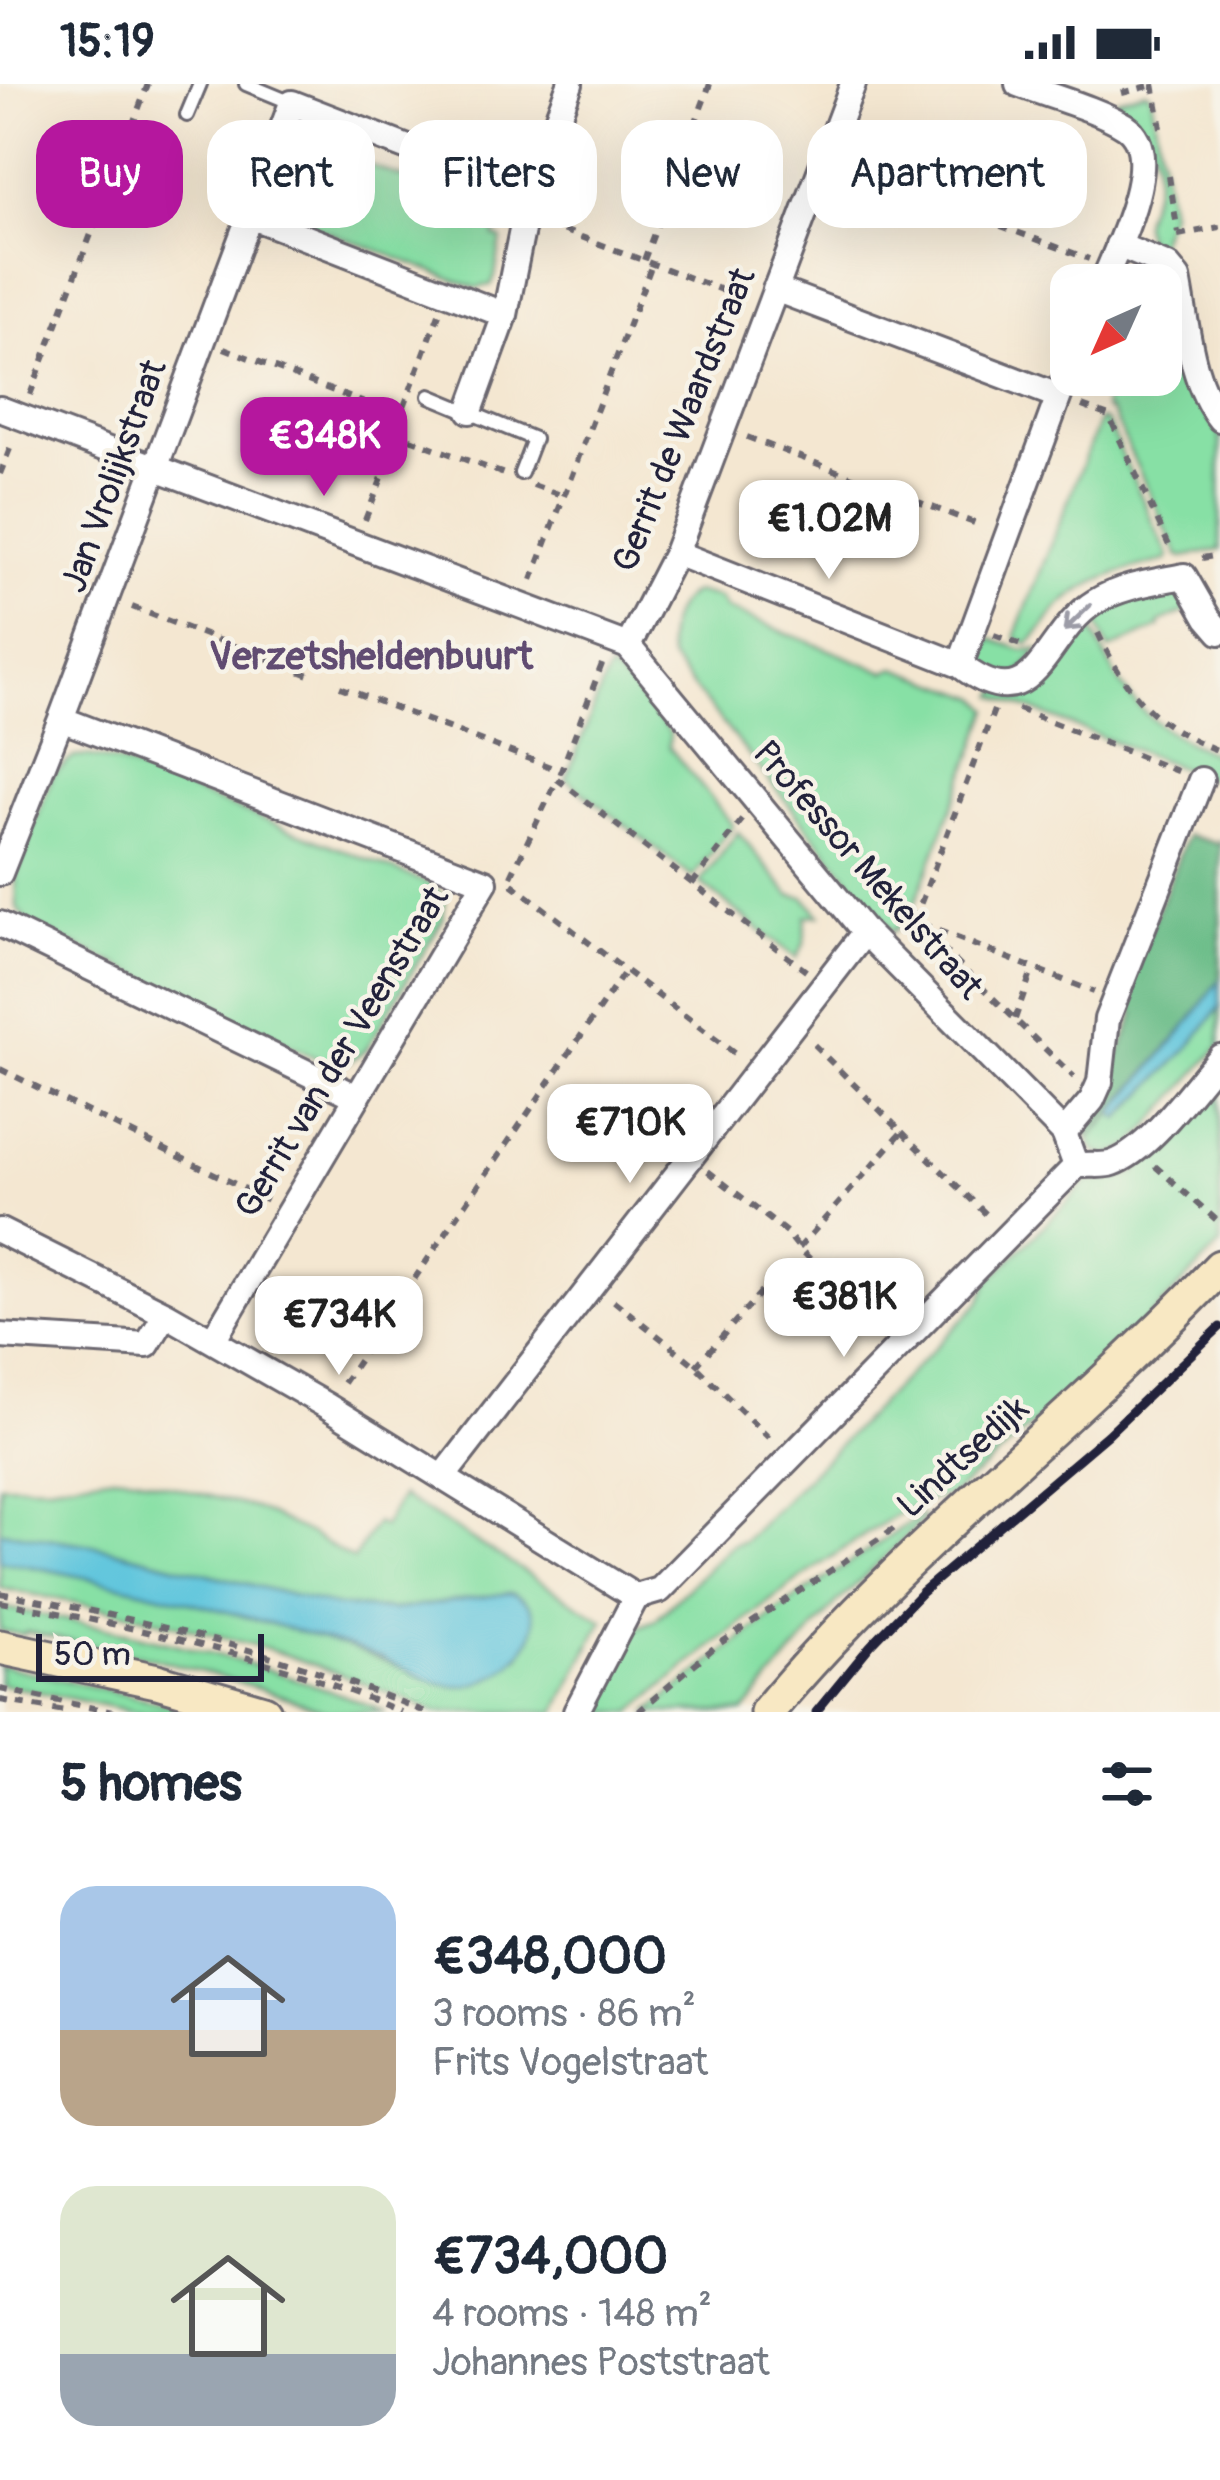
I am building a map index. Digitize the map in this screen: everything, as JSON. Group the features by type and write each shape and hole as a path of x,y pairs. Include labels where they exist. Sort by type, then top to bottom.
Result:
{"main road":[{"name":"Lindtsedijk","path":"767,1712 881,1586 1145,1344 1220,1267"},
{"path":"10,1649 157,1681 264,1712"}],"street":[{"path":"557,120 570,84"},
{"name":"Gerrit de Waardstraat","path":"840,120 854,84"},
{"path":"1018,84 1130,128 1142,152 1142,179 1111,264"},
{"path":"292,103 399,150"},
{"name":"Jan Vrolijkstraat","path":"286,120 292,103"},
{"name":"Gerrit de Waardstraat","path":"620,643 676,554 807,204"},
{"name":"Jan Vrolijkstraat","path":"0,873 245,228"},
{"path":"281,228 506,315"},
{"path":"470,411 506,315 523,228"},
{"path":"1182,297 1199,380 1220,419"},
{"path":"772,298 1050,393"},
{"path":"960,665 1058,396"},
{"path":"11,413 620,643"},
{"path":"676,554 1006,687 1036,672 1068,623 1121,589 1184,576 1220,632"},
{"name":"Professor Mekelstraat","path":"620,643 865,932 1064,1133 1076,1166"},
{"name":"Gerrit van der Veenstraat","path":"62,719 485,882 213,1340"},
{"path":"1064,1133 1100,1082 1107,1019 1201,780"},
{"path":"0,924 357,1096"},
{"path":"443,1477 865,932"},
{"path":"0,1231 213,1340 636,1597 660,1591 1076,1166 1108,1166 1138,1151 1220,1057"},
{"path":"0,1336 147,1345 166,1314"},
{"path":"576,1712 636,1597"}],"lane":[{"path":"187,115 200,84"},
{"path":"246,84 292,103"},
{"path":"430,396 534,439 521,473"}],"path":[{"path":"0,474 11,413 148,84"},
{"path":"522,606 710,84"},
{"path":"1169,264 1178,233 1220,227"},
{"path":"575,228 648,262 772,298"},
{"path":"1008,228 1105,264"},
{"path":"203,340 400,417"},
{"path":"1058,396 1109,416 1184,576"},
{"path":"723,428 1007,536"},
{"path":"356,543 399,435"},
{"path":"106,598 312,676"},
{"path":"1085,609 1121,680 1142,706 1180,733 1220,751"},
{"path":"620,643 508,881 757,1071"},
{"path":"340,687 559,775 824,985"},
{"name":"Professor Mekelstraat","path":"998,701 914,921 1114,1000"},
{"path":"1018,709 1201,780"},
{"path":"692,884 757,801"},
{"path":"883,951 914,921 1094,1096"},
{"path":"1015,1019 1033,968"},
{"path":"327,1406 626,970"},
{"path":"793,1024 1008,1235"},
{"path":"0,1070 289,1211"},
{"path":"799,1248 902,1132"},
{"path":"1138,1151 1220,1223"},
{"path":"691,1157 785,1232 899,1347"},
{"path":"696,1366 769,1283"},
{"path":"592,1284 696,1366 789,1459"},
{"path":"638,1712 716,1646 903,1523"},
{"path":"0,1598 234,1654 401,1712"},
{"path":"0,1598 100,1612 245,1648 424,1712"},
{"path":"0,1689 112,1712"},
{"path":"0,1700 70,1712"}],"green space":[{"path":"1146,91 1151,95 1170,212 1155,250 1143,228 1156,174 1153,150 1135,121 1114,108 1117,99"},
{"path":"375,167 399,176 399,228 502,228 495,230 494,236 501,239 495,277 491,285 476,288 318,228 375,228"},
{"path":"1182,330 1203,409 1220,433 1220,550 1178,555 1104,404 1107,396 1182,396"},
{"path":"1100,419 1107,422 1169,557 1084,588 1060,606 1029,643 1016,639 1016,634"},
{"path":"1168,589 1181,594 1193,608 1109,650 1093,613"},
{"path":"694,592 719,598 726,609 885,672 896,668 980,698 990,709 911,914 893,932 671,660 671,622 680,604"},
{"path":"1087,618 1136,704 1170,732 1220,756 1220,779 996,696"},
{"path":"991,639 1023,650 1039,649 1018,676 971,667 981,642 989,644"},
{"path":"609,669 670,733 669,747 733,825 693,878 566,779"},
{"path":"74,757 114,761 433,885 445,899 443,919 366,1050 347,1063 329,1064 30,924 17,908 16,876 53,774"},
{"path":"738,832 790,895 804,897 820,915 806,916 804,944 796,958 700,883"},
{"path":"1187,835 1220,841 1220,980 1089,1139 1083,1125 1098,1110 1135,1014 1125,995"},
{"path":"1220,1007 1220,1046 1132,1146 1108,1156 1095,1152 1089,1139 1113,1113 1120,1119"},
{"path":"1220,1080 1220,1245 1156,1311 951,1495 895,1516 817,1567 632,1712 585,1712 629,1631 655,1620 731,1545 744,1541 981,1301 988,1282 1088,1181 1135,1173"},
{"path":"113,1475 255,1508 353,1560 376,1523 383,1527 401,1496 603,1620 556,1712 437,1712 269,1649 138,1615 0,1588 0,1561 111,1582 277,1624 436,1683 520,1657 532,1612 510,1593 394,1610 335,1606 97,1546 0,1531 0,1484 48,1485"},
{"path":"922,1515 923,1520 832,1608 744,1712 648,1712 778,1610"},
{"path":"0,1607 196,1649 292,1677 386,1712 328,1712 149,1657 0,1631"},
{"path":"0,1665 201,1712 136,1712 0,1684"}],"water":[{"path":"1220,980 1220,1007 1190,1046 1119,1119 1113,1113"},
{"path":"0,1531 97,1546 335,1606 394,1610 510,1593 527,1603 534,1616 532,1632 511,1664 493,1677 452,1686 369,1653 243,1616 0,1561"}],"railway":[{"path":"816,1712 922,1592 1107,1435 1220,1327"}],"district":[{"name":"Verzetsheldenbuurt","path":"371,656"}]}
